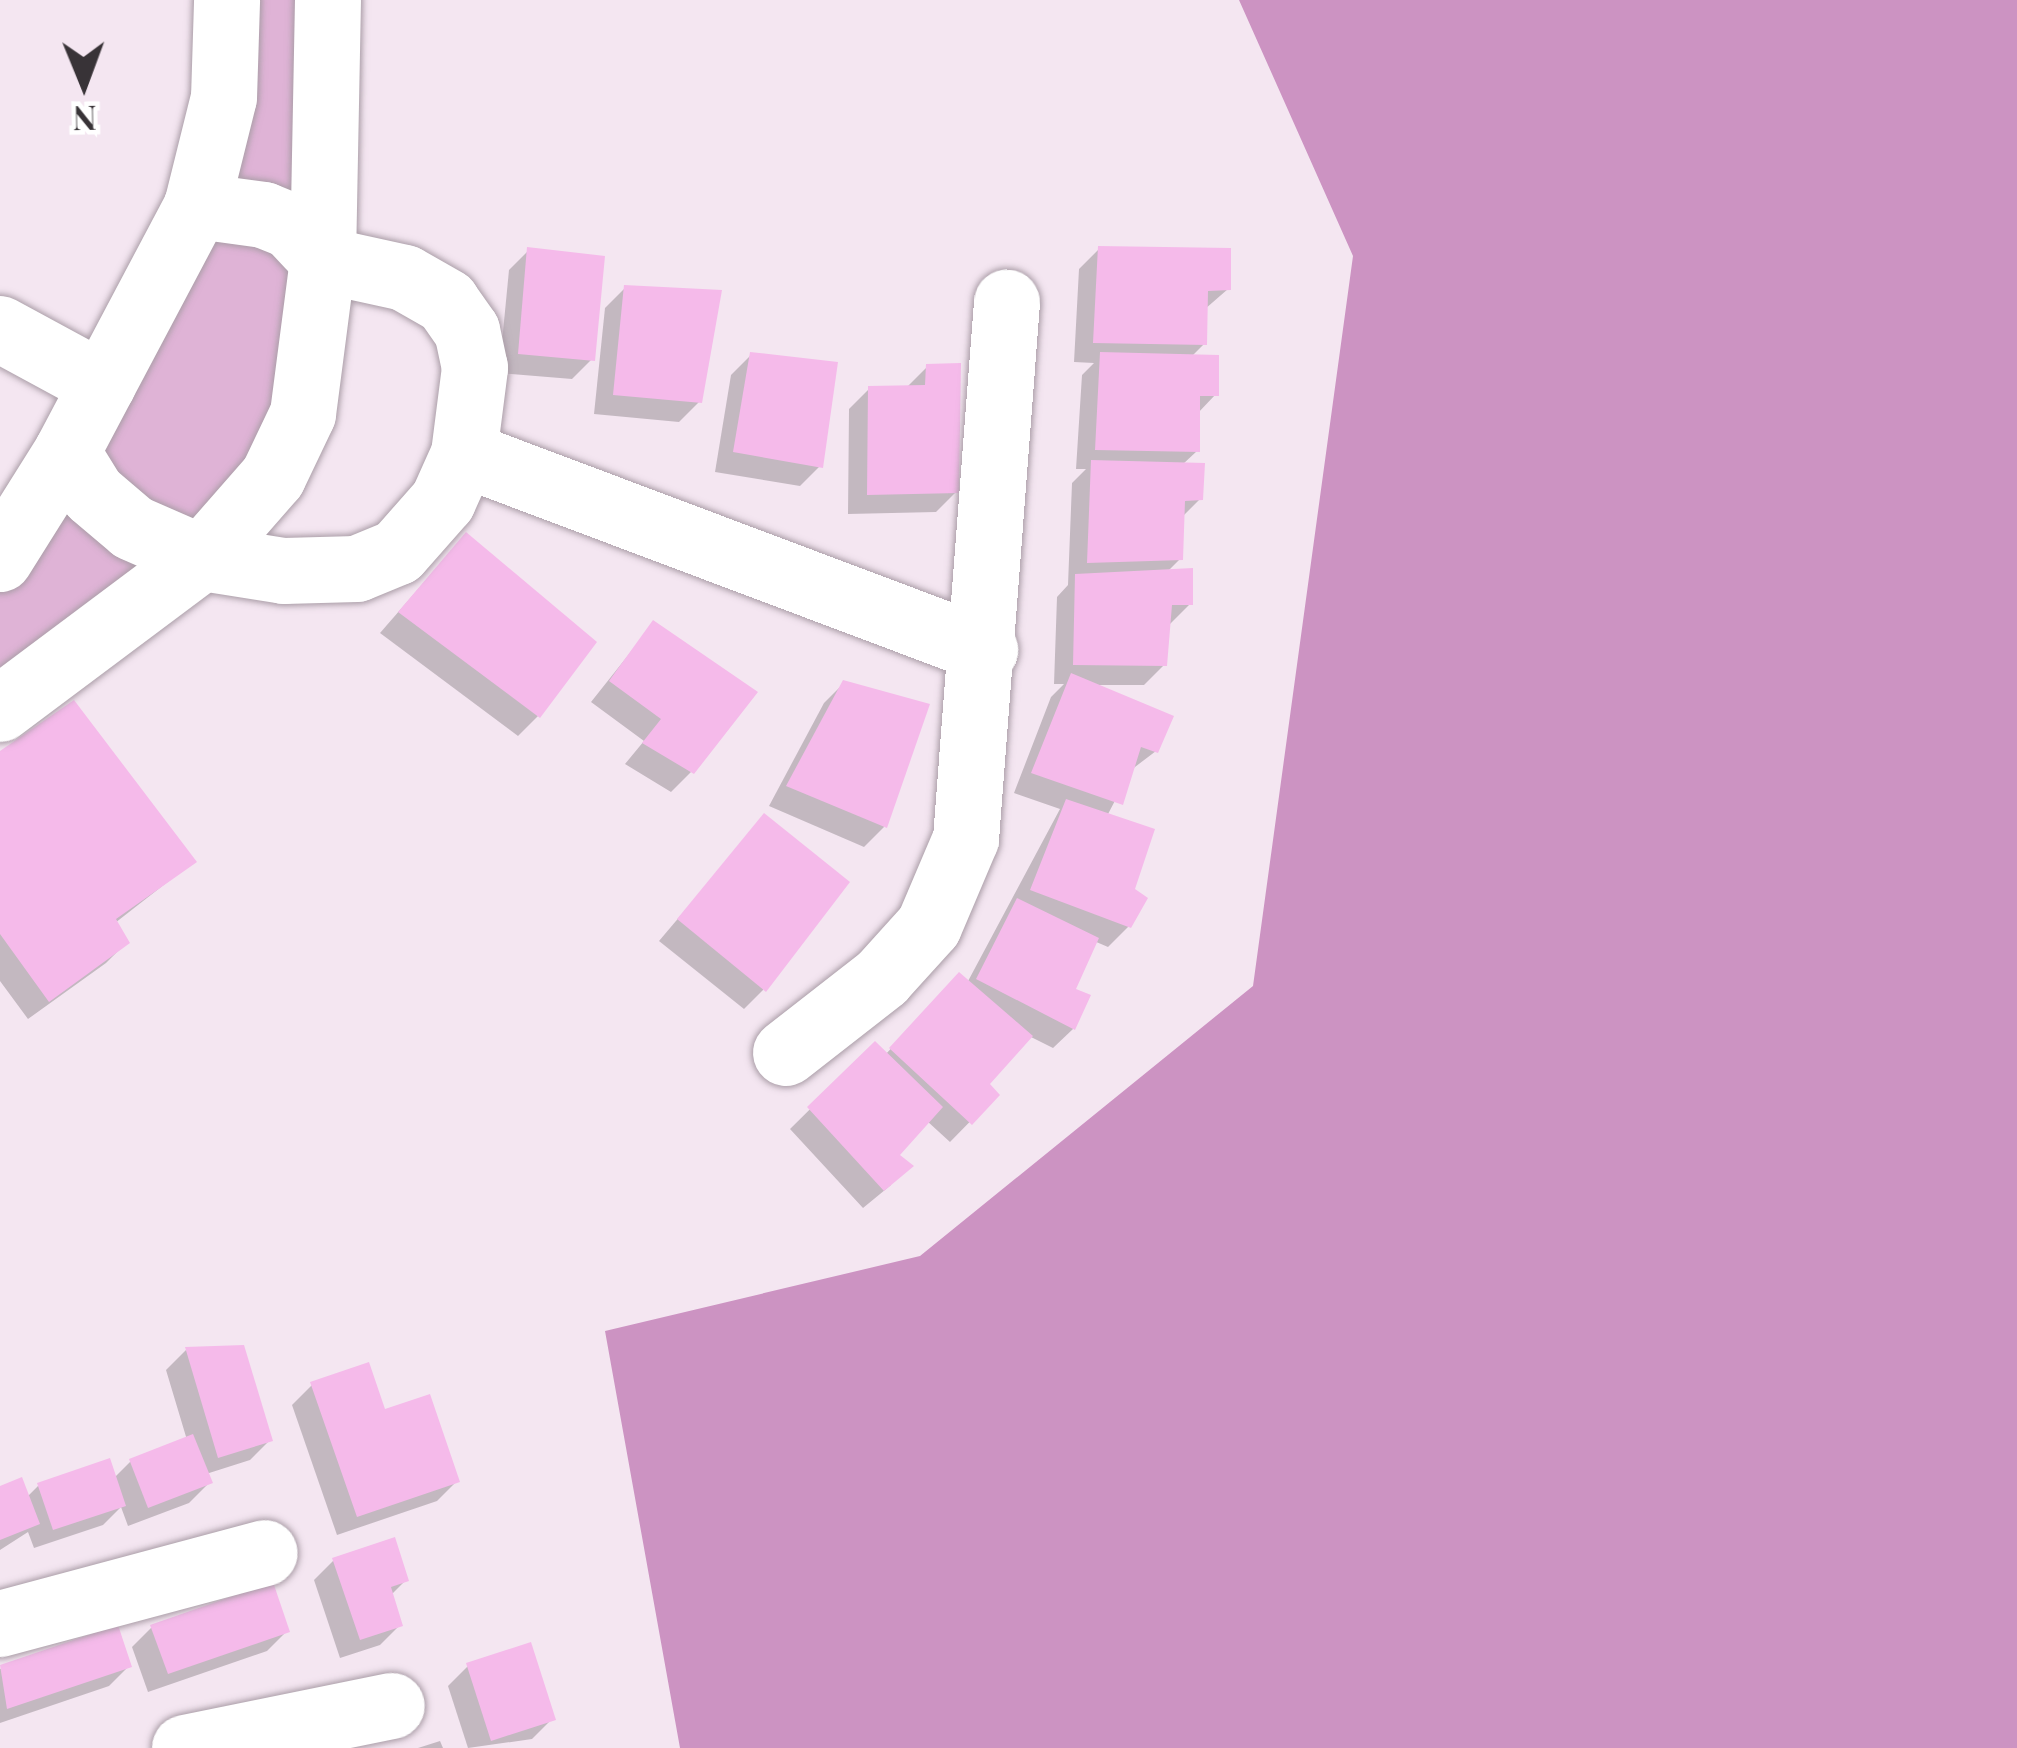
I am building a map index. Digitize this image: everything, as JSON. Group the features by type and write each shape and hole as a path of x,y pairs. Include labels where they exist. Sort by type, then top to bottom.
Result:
{"street":[{"path":"0,559 104,386 197,206 224,98 227,0"},
{"path":"0,709 202,558 273,477 303,414 323,260 328,0"},
{"path":"67,452 92,494 133,528 202,558 284,572 357,568 424,531 464,454 475,368 467,331 447,302 405,278 323,260 291,226 197,206"},
{"path":"786,1053 882,978 929,926 953,881 974,794 1007,303"},
{"path":"0,328 104,386"},
{"path":"464,454 985,650"},
{"path":"0,1624 265,1553"},
{"path":"185,1748 392,1706"}],"shaded area":[{"path":"227,0 329,0 303,414 0,709 0,559 197,205"},
{"path":"1239,0 2017,0 2017,1748 680,1748 605,1331 920,1256 1253,986 1353,256"}],"building":[{"path":"1098,246 1231,248 1231,290 1208,291 1207,345 1093,343"},
{"path":"527,247 605,256 595,361 518,354"},
{"path":"624,285 722,290 702,403 613,395"},
{"path":"750,352 838,362 823,468 733,452"},
{"path":"1100,352 1219,355 1219,396 1200,396 1200,452 1095,450"},
{"path":"961,363 959,493 867,495 868,386 925,385 926,364"},
{"path":"1091,460 1205,463 1203,500 1185,501 1183,560 1087,563"},
{"path":"466,532 597,642 540,718 398,612"},
{"path":"1193,568 1193,605 1172,605 1167,666 1073,665 1075,574"},
{"path":"653,620 758,692 694,774 642,743 661,719 609,681"},
{"path":"1071,673 1174,716 1158,753 1141,747 1123,805 1031,773"},
{"path":"843,680 930,704 887,828 786,786"},
{"path":"74,700 197,862 116,919 130,943 49,1002 0,934 0,751"},
{"path":"1066,799 1155,829 1135,889 1148,898 1131,928 1030,890"},
{"path":"764,813 850,882 766,992 677,919"},
{"path":"1017,898 1099,938 1076,989 1091,995 1075,1030 976,979"},
{"path":"959,972 1033,1036 990,1084 1000,1095 972,1125 889,1048"},
{"path":"875,1041 943,1107 900,1155 914,1166 884,1191 807,1107"},
{"path":"244,1345 273,1441 218,1458 185,1347"},
{"path":"369,1362 385,1409 430,1394 460,1482 357,1517 310,1382"},
{"path":"193,1434 213,1483 148,1508 129,1459"},
{"path":"110,1458 126,1506 53,1530 37,1483"},
{"path":"22,1477 40,1524 0,1540 0,1486"},
{"path":"395,1537 409,1581 391,1587 403,1626 360,1640 332,1558"},
{"path":"273,1582 290,1632 168,1674 150,1625"},
{"path":"118,1625 132,1667 7,1709 0,1665"},
{"path":"531,1642 556,1720 491,1741 466,1663"}]}
